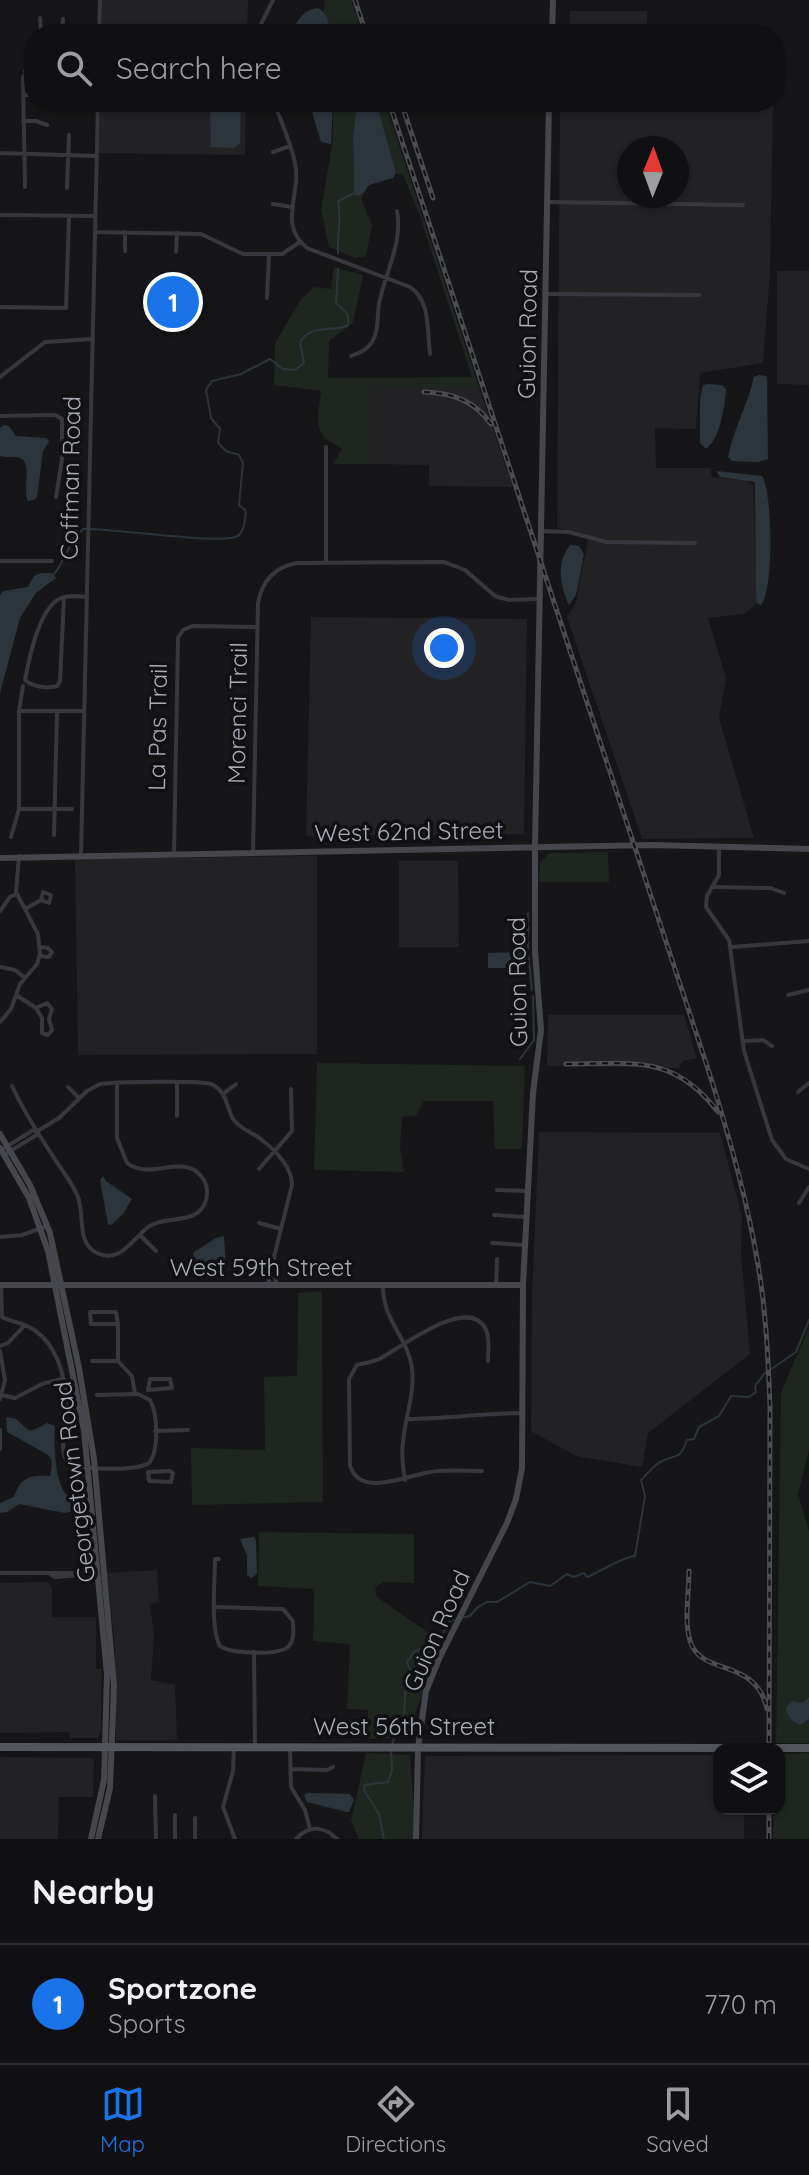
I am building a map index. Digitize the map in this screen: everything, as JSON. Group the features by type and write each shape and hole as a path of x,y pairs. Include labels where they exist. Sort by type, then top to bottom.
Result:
{"main road":[{"name":"West 56th Street","path":"0,1747 809,1748"}],"street":[{"path":"99,24 100,0"},
{"path":"261,24 273,0"},
{"path":"552,24 553,0"},
{"path":"40,18 40,24"},
{"path":"63,19 63,24"},
{"path":"24,83 25,187"},
{"name":"Coffman Road","path":"81,855 98,112"},
{"path":"278,112 296,171 291,225 300,242 311,250 410,287 422,298 430,354"},
{"name":"Guion Road","path":"416,1839 418,1748 421,1710 428,1683 515,1502 523,1459 523,1285 533,1093 541,1024 535,951 535,847 549,112"},
{"path":"23,121 47,125"},
{"path":"67,188 69,135"},
{"path":"273,152 290,146"},
{"path":"0,153 96,156"},
{"path":"548,202 743,205"},
{"path":"273,204 292,207"},
{"path":"351,356 363,351 373,340 380,299 388,279 397,211"},
{"path":"0,215 95,216"},
{"path":"0,307 66,308 69,216"},
{"path":"95,232 206,235 236,253 269,255 286,253 300,242"},
{"path":"125,232 125,251"},
{"path":"176,252 177,233"},
{"path":"267,298 269,255"},
{"path":"547,294 699,295"},
{"path":"0,377 48,341 93,339"},
{"path":"0,416 55,415 62,419 62,459 56,497"},
{"path":"326,447 326,562 444,562 465,570 495,596 509,600 541,599"},
{"path":"542,531 573,533 606,542 695,543"},
{"path":"0,561 52,561"},
{"name":"Morenci Trail","path":"253,853 260,593 270,576 289,564 326,562"},
{"path":"24,683 50,688 60,681 64,597"},
{"path":"11,837 19,809 19,711 37,632 58,599 87,597"},
{"path":"52,606 64,610"},
{"name":"La Pas Trail","path":"174,854 178,639 183,630 192,626 258,627"},
{"path":"19,711 84,711"},
{"path":"54,835 57,711"},
{"path":"19,809 72,809"},
{"name":"West 62nd Street","path":"0,855 652,845 809,849"},
{"path":"719,848 719,875 707,896 706,907 726,934 731,947 743,1041 776,1148 790,1162 809,1169"},
{"path":"0,1022 11,1009 25,978 36,967 40,956 37,931 17,894 19,856"},
{"path":"712,887 771,888 784,893"},
{"path":"0,911 10,897 17,894"},
{"path":"25,909 41,900"},
{"path":"731,947 809,941"},
{"path":"40,947 52,952 49,957 40,956"},
{"path":"0,967 15,970 25,978"},
{"path":"788,995 809,990"},
{"path":"16,995 42,1015 42,1032 49,1035 52,1030 49,1019 51,1005 47,1003 36,1008"},
{"path":"743,1041 763,1040 772,1046"},
{"path":"12,1086 36,1132 76,1192 84,1237 90,1247 101,1255 114,1255 125,1250 154,1223 196,1213 205,1202 207,1188 202,1177 189,1168 178,1166 144,1171 127,1163 117,1138 117,1083"},
{"path":"5,1150 59,1118 95,1086 117,1083 208,1083 223,1094 236,1123 260,1139 288,1167 292,1180 273,1264 272,1285"},
{"path":"177,1083 177,1116"},
{"path":"798,1092 809,1083"},
{"path":"223,1094 236,1084"},
{"path":"68,1087 79,1098"},
{"path":"259,1169 288,1138 293,1128 291,1089"},
{"name":"Georgetown Road","path":"0,1134 5,1150 30,1185 44,1227 84,1392 113,1658 108,1803 98,1839"},
{"path":"799,1203 809,1187"},
{"path":"497,1190 528,1191"},
{"path":"494,1215 526,1217"},
{"path":"259,1223 281,1229"},
{"path":"0,1237 44,1227"},
{"path":"140,1235 156,1251"},
{"path":"492,1243 525,1245"},
{"path":"496,1285 497,1259"},
{"path":"0,1285 1,1320 25,1325 48,1343 55,1354 66,1408 63,1455 73,1466 147,1469 171,1471 173,1481 150,1483 147,1469 155,1455 154,1406 145,1396 135,1394 97,1395"},
{"name":"West 59th Street","path":"0,1285 523,1285"},
{"path":"383,1286 386,1312 404,1344 413,1377 402,1452 405,1480"},
{"path":"118,1324 90,1324 89,1314 116,1312 118,1324 118,1361 132,1376 135,1394"},
{"path":"482,1471 432,1471 405,1480 363,1481 356,1477 351,1469 350,1373 357,1365 378,1359 448,1320 473,1319 483,1324 488,1335 488,1361"},
{"path":"25,1325 0,1348 5,1380 1,1397 17,1397 42,1384 62,1379"},
{"path":"92,1361 118,1361"},
{"path":"145,1396 150,1379 172,1381 170,1390 148,1390"},
{"path":"407,1419 523,1413"},
{"path":"0,1430 0,1449"},
{"path":"155,1431 188,1430"},
{"path":"215,1607 281,1608 290,1614 292,1641 286,1649 254,1652 230,1651 220,1646 216,1636 215,1607 215,1559 219,1559"},
{"path":"0,1573 49,1574 55,1577 102,1574"},
{"path":"254,1652 255,1748"},
{"name":"Georgetown Road","path":"91,1839 109,1748"},
{"path":"234,1748 234,1765 223,1807 235,1839"},
{"path":"290,1748 292,1789 305,1810 310,1829"},
{"path":"291,1769 327,1770 333,1767"},
{"path":"155,1796 156,1839"},
{"path":"175,1815 175,1839"},
{"path":"195,1818 195,1839"},
{"path":"296,1839 310,1829 324,1829 337,1839"}],"shaded area":[{"path":"101,0 248,0 247,24 101,24"},
{"path":"325,0 351,0 359,24 328,24"},
{"path":"318,8 329,24 296,24 308,11"},
{"path":"570,11 647,11 647,24 569,24"},
{"path":"100,112 246,112 245,155 99,153"},
{"path":"210,112 241,112 240,143 234,148 211,147"},
{"path":"312,112 333,112 331,144 321,142"},
{"path":"333,112 356,112 354,192 363,194 362,201 372,225 366,256 355,258 329,247 321,210 333,138"},
{"path":"356,112 379,112 396,173 393,178 369,185 363,194 357,196 354,192"},
{"path":"379,112 388,112 479,387 371,386 370,464 333,464 342,449 325,438 319,428 321,391 274,385 275,343 301,299 314,287 331,289 334,267 363,275 353,323 329,341 328,378 472,377 419,213 403,175 396,173"},
{"path":"560,112 773,112 770,272 763,363 700,373 696,429 655,428 656,468 710,468 712,477 746,481 753,485 757,603 744,614 708,618 726,678 719,718 754,838 642,839 567,617 576,602 589,535 557,528"},
{"path":"777,271 809,271 809,385 777,384"},
{"path":"759,375 767,379 768,459 758,462 732,461 728,457 733,437 754,377"},
{"path":"371,385 479,387 513,487 429,486 429,465 370,464"},
{"path":"703,385 722,385 726,389 718,430 706,449 700,443 700,399"},
{"path":"9,426 16,436 47,438 49,442 43,451 37,497 34,500 28,501 26,496 27,471 24,461 18,457 0,456 0,428"},
{"path":"716,471 762,476 766,486 770,562 761,605 757,603 756,595 755,482 720,477"},
{"path":"570,545 579,546 584,554 576,595 569,605 563,590 561,567"},
{"path":"52,573 56,578 36,593 20,618 0,693 0,595 3,591 28,587 34,576"},
{"path":"311,617 527,619 524,834 306,836"},
{"path":"608,852 609,882 539,882 540,863 549,853"},
{"path":"317,856 317,1054 78,1055 75,859"},
{"path":"399,861 458,861 459,947 399,947"},
{"path":"488,953 521,953 522,968 488,968"},
{"path":"548,1015 684,1015 697,1058 683,1061 679,1068 547,1066"},
{"path":"317,1063 525,1066 522,1149 495,1149 493,1101 424,1101 416,1116 402,1117 400,1147 404,1172 314,1170"},
{"path":"539,1132 720,1133 742,1216 741,1255 750,1354 648,1433 642,1467 576,1456 531,1431 532,1294"},
{"path":"103,1176 132,1199 123,1214 111,1225 108,1224 100,1180"},
{"path":"224,1236 226,1266 223,1273 188,1272 194,1252"},
{"path":"322,1291 323,1502 192,1505 191,1448 265,1450 264,1377 297,1376 298,1293"},
{"path":"809,1328 809,1450 798,1494 809,1531 809,1743 776,1743 781,1392"},
{"path":"6,1417 16,1419 30,1430 47,1423 55,1426 60,1482 67,1495 84,1496 83,1508 65,1513 19,1504 0,1513 0,1503 14,1497 23,1481 36,1476 50,1476 52,1466 49,1456 7,1432"},
{"path":"259,1532 414,1534 414,1583 383,1582 375,1588 377,1597 443,1643 416,1710 415,1729 401,1729 399,1738 368,1739 368,1710 347,1709 350,1644 313,1641 314,1589 258,1586"},
{"path":"254,1537 257,1574 251,1578 247,1575 247,1556 240,1539"},
{"path":"157,1570 159,1602 150,1604 154,1635 151,1680 175,1685 177,1740 116,1740 115,1648 107,1573"},
{"path":"48,1582 52,1588 52,1617 96,1617 96,1669 102,1669 101,1731 98,1738 70,1738 69,1732 0,1733 0,1583"},
{"path":"809,1697 809,1719 800,1725 790,1718 786,1708 792,1701 802,1703"},
{"path":"366,1753 410,1755 416,1839 359,1839 351,1821"},
{"path":"809,1753 809,1839 773,1839 774,1815 785,1815 785,1754"},
{"path":"713,1755 713,1815 744,1815 744,1839 422,1839 425,1756"},
{"path":"0,1757 90,1758 94,1760 93,1797 59,1797 58,1839 0,1839"},
{"path":"350,1794 354,1800 347,1812 307,1802 304,1795"}],"waterway":[{"path":"338,253 338,201 357,192"},
{"path":"52,577 83,529 214,539 239,535 244,527 246,511 239,505 243,463 239,455 226,451 218,443 220,429 211,418 206,390 212,381 241,374 270,359 283,369 295,370 304,363 300,342 304,336 347,326 348,316 336,303 338,269"},
{"path":"528,913 532,990"},
{"path":"520,1059 534,1040 533,996"},
{"path":"460,1618 470,1616 478,1607 487,1602 497,1602 530,1582 550,1586 567,1574 573,1577 584,1573 587,1577 635,1556 645,1496 641,1480 659,1462 680,1454 687,1440 694,1439 699,1427 719,1416 731,1396 749,1397 756,1392 755,1386 764,1374 796,1352 809,1320"},
{"path":"392,1744 404,1714 405,1694 410,1683 411,1673 407,1662 414,1652 440,1640 449,1621 454,1620"},
{"path":"384,1839 379,1814 364,1790 365,1785 388,1782 392,1771 391,1750"}],"railway":[{"path":"355,0 363,24"},
{"path":"392,112 708,1069 748,1211 763,1296 770,1406 769,1743"},
{"path":"404,112 433,198"},
{"path":"424,392 462,399 491,424"},
{"path":"566,1064 631,1064 667,1071 701,1093 718,1112"},
{"path":"689,1571 687,1625 696,1652 705,1660 741,1674 752,1682 761,1693 767,1709"},
{"path":"769,1815 769,1839"}],"place":[{"name":"Sportzone","path":"173,302"}]}
